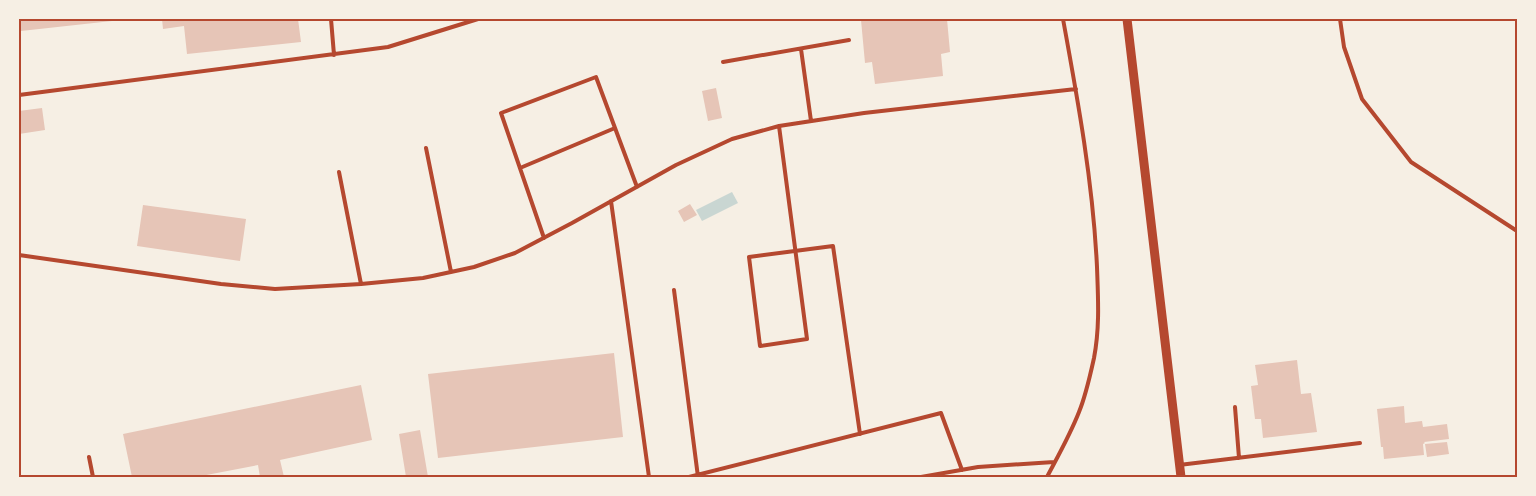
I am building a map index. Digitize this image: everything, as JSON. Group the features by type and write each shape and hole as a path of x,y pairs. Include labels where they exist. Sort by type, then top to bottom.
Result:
{"street":[{"path":"1127,19 1181,477"}],"lane":[{"path":"330,19 334,54"},
{"path":"19,95 388,47 478,19"},
{"path":"1047,477 1068,438 1079,412 1090,376 1098,328 1099,299 1096,242 1086,156 1063,19"},
{"path":"1340,19 1344,47 1362,99 1411,162 1517,231"},
{"path":"723,62 848,40"},
{"path":"801,49 811,122"},
{"path":"544,238 500,113 596,77 637,187"},
{"path":"19,255 221,284 276,289 423,278 474,267 515,253 676,165 732,139 780,126 864,113 1076,89"},
{"path":"780,126 796,251 807,340 760,346 749,257 796,251 833,246 860,434"},
{"path":"520,168 615,128"},
{"path":"426,148 451,272"},
{"path":"339,172 361,284"},
{"path":"611,201 649,477"},
{"path":"674,290 698,476"},
{"path":"1235,407 1239,458"},
{"path":"690,477 941,413 962,470"},
{"path":"1179,465 1360,443"},
{"path":"89,457 93,477"},
{"path":"922,477 978,467 1054,462"}],"shaded area":[{"path":"732,192 738,203 702,221 696,210"}],"building":[{"path":"19,19 121,19 121,20 21,31"},
{"path":"162,19 298,19 301,42 187,54 184,26 163,29"},
{"path":"947,19 950,52 941,54 943,76 875,84 872,62 865,63 861,20"},
{"path":"716,88 722,118 708,121 702,91"},
{"path":"42,108 45,130 19,134 19,111"},
{"path":"690,204 697,215 684,222 678,211"},
{"path":"143,205 246,219 240,261 137,246"},
{"path":"614,353 623,437 438,458 428,374"},
{"path":"1297,360 1301,394 1311,393 1317,432 1263,438 1261,419 1255,419 1251,386 1258,385 1255,365"},
{"path":"361,385 372,440 280,460 284,477 260,477 258,465 196,477 132,477 123,434"},
{"path":"1404,406 1405,423 1422,421 1423,427 1447,424 1449,439 1424,442 1424,455 1384,459 1377,409"},
{"path":"420,430 428,477 406,477 399,434"},
{"path":"1447,442 1449,454 1427,457 1425,444"}]}
